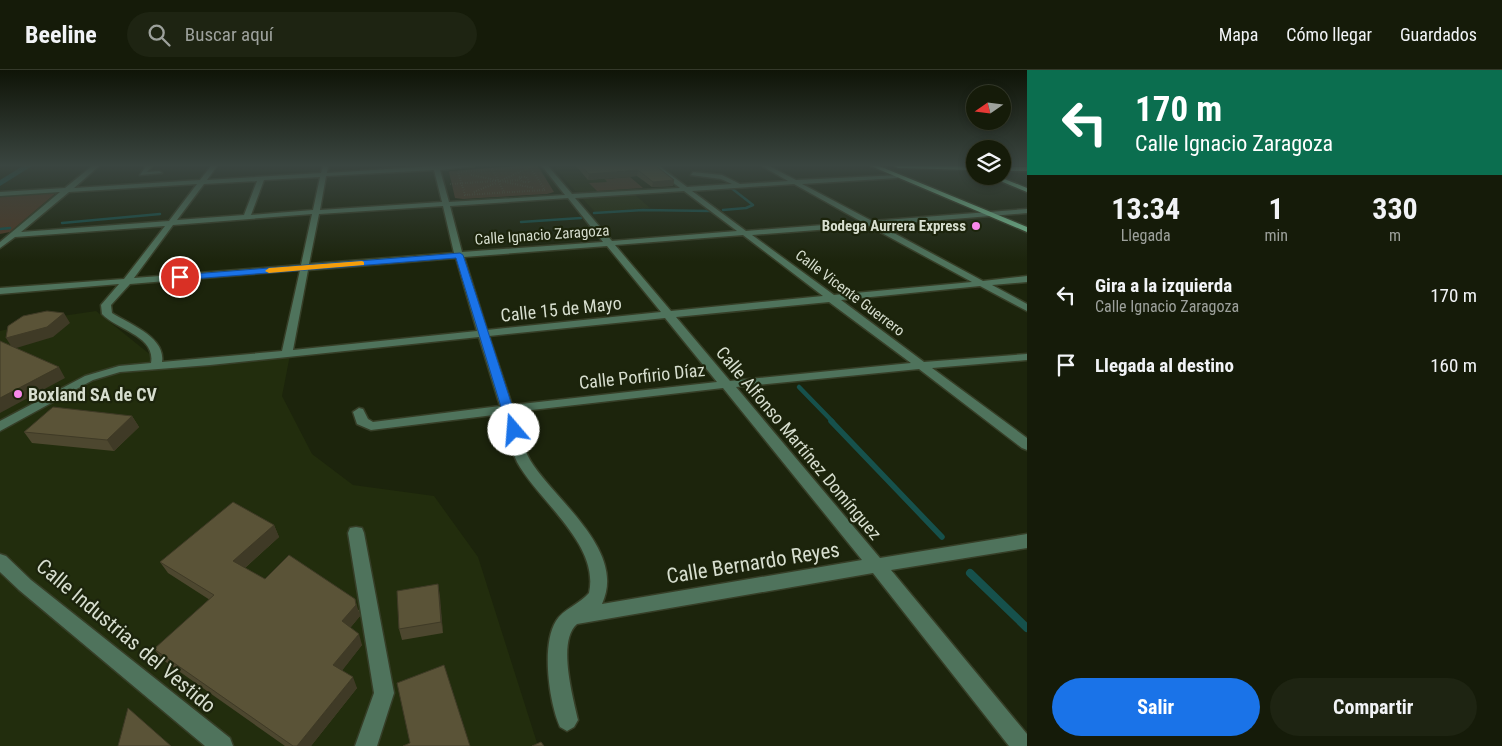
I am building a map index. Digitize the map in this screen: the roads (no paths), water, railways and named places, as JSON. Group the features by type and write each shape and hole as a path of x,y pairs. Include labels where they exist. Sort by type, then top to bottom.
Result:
{"main road":[{"path":"949,198 1027,230"}],"street":[{"path":"0,246 58,198"},
{"path":"156,366 158,355 153,344 107,314 106,308 108,302 127,281 190,198"},
{"path":"247,217 254,198"},
{"path":"287,354 319,198"},
{"path":"445,198 460,255 524,460 542,487 584,537 598,571 600,588 592,604 564,625 560,634 558,654 567,720"},
{"path":"13,235 447,203 493,198"},
{"name":"Calle Alfonso Martínez Domínguez","path":"571,198 877,566 1022,746"},
{"name":"Calle Vicente Guerrero","path":"697,198 1027,445"},
{"path":"824,198 1027,308"},
{"name":"Calle Ignacio Zaragoza","path":"0,291 1027,211"},
{"name":"Calle 15 de Mayo","path":"0,427 89,378 119,369 210,362 1027,279"},
{"name":"Calle Porfirio Díaz","path":"359,412 362,422 371,426 507,408 727,384 920,365 1027,357"},
{"path":"356,534 384,693 366,746"},
{"name":"Calle Bernardo Reyes","path":"575,616 996,545 1027,542"},
{"name":"Calle Industrias del Vestido","path":"0,561 25,585 222,746"}],"waterway":[{"path":"723,210 746,208 753,205 743,198"},
{"path":"594,213 643,210 710,211"},
{"path":"62,223 160,214"},
{"path":"521,222 581,218"},
{"path":"0,229 10,228"},
{"path":"799,387 833,422"},
{"path":"831,421 942,537"},
{"path":"970,573 1027,628"}],"place":[{"name":"Bodega Aurrera Express","path":"976,226"},
{"name":"Boxland SA de CV","path":"18,394"}]}
